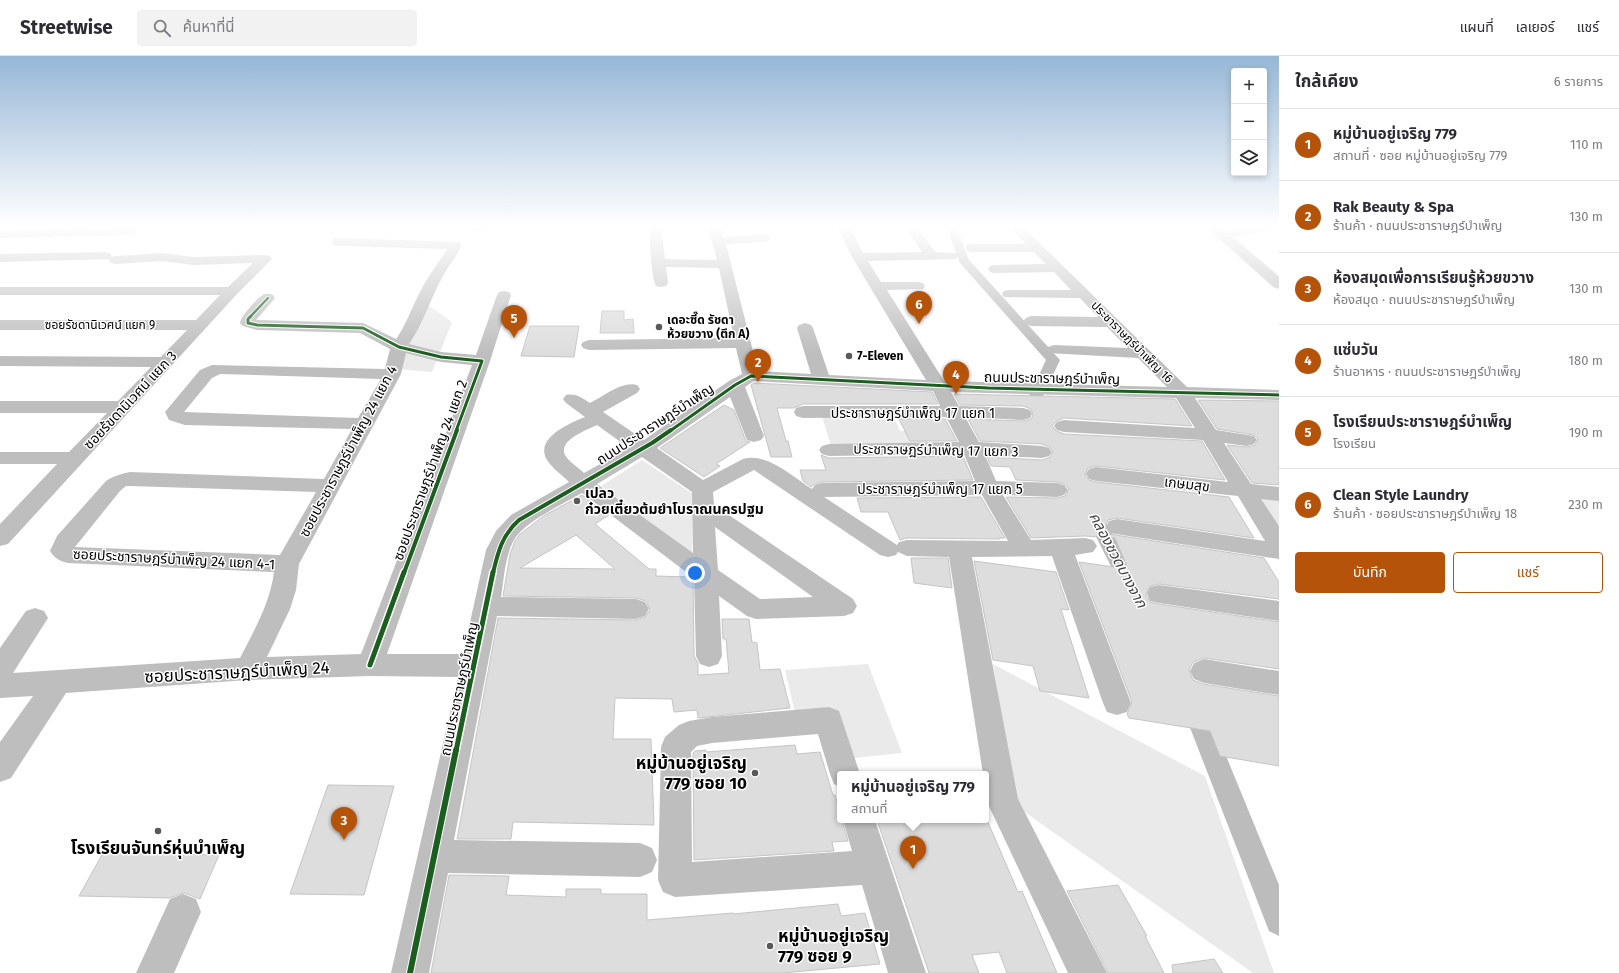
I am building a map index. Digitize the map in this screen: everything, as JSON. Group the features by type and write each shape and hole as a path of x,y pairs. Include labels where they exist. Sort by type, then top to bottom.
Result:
{"main road":[{"path":"1262,269 1279,284"}],"street":[{"name":"ซอยร้ขดานิเวศน์ แยก 3","path":"0,538 9,519 76,458 254,269"},
{"name":"ซอยประชาราษฎร์บำเพ็ญ 24 แยก 4","path":"248,669 277,609 284,590 287,564 392,374 399,348 412,328 440,269"},
{"path":"659,269 661,283"},
{"path":"726,269 743,344 743,381 754,436"},
{"path":"867,269 939,386 972,448 988,488 1024,549"},
{"path":"995,269 1008,269"},
{"name":"ประชาราษฎร์บำเพ็ญ 16","path":"1058,269 1181,391 1279,544"},
{"path":"878,286 918,286"},
{"path":"0,291 232,292"},
{"path":"1009,294 1084,294"},
{"path":"482,361 504,295"},
{"name":"ซอยประชาราษฎร์บำเพ็ญ 24 แยก 2","path":"268,298 248,319 248,323 257,325 363,328 399,348 441,357 482,361 370,665"},
{"path":"1031,321 1112,322"},
{"name":"ซอยรัชดานิเวศน์ แยก 9","path":"0,325 200,325"},
{"path":"805,328 822,380"},
{"path":"589,344 743,344"},
{"path":"1054,350 1142,353"},
{"path":"0,361 166,362"},
{"path":"364,424 185,418 176,416 174,412 206,374 212,370 392,374"},
{"name":"ถนนประชาราษฎร์บำเพ็ญ","path":"410,973 498,550 502,538 508,529 518,520 652,443 743,381 822,380 1053,390 1181,391 1279,395"},
{"path":"572,399 592,415 642,448 703,498 844,606 756,609 582,483 556,458 554,448 558,439 564,434 592,415 631,389"},
{"path":"0,406 123,407"},
{"name":"ประชาราษฎร์บำเพ็ญ 17 แยก 1","path":"803,412 953,411 1023,414"},
{"path":"1064,426 1209,435 1247,440"},
{"name":"ประชาราษฎร์บำเพ็ญ 17 แยก 3","path":"829,450 972,448 1042,452"},
{"path":"0,458 76,458"},
{"path":"703,498 750,463 759,464 897,549 1024,549 1085,546"},
{"name":"เกษมสุข","path":"1096,474 1279,494"},
{"name":"ซอยประชาราษฎร์บำเพ็ญ 24 แยก 4-1","path":"287,564 68,555 62,551 65,542 113,486 120,481 130,479 330,486"},
{"name":"ประชาราษฎร์บำเพ็ญ 17 แยก 5","path":"822,490 988,488 1057,490"},
{"path":"703,498 709,656"},
{"path":"1117,527 1279,551"},
{"path":"1060,547 1117,703"},
{"path":"959,548 1003,802 1088,973"},
{"path":"1159,594 1279,610"},
{"path":"487,606 636,609"},
{"path":"0,670 35,618"},
{"name":"ซอยประชาราษฎร์บำเพ็ญ 24","path":"0,686 248,669 370,665 475,666"},
{"path":"1204,671 1279,683"},
{"path":"0,768 58,682"},
{"path":"844,771 829,720 712,730 689,734 676,747 674,880 874,867"},
{"path":"861,823 907,973"},
{"path":"435,856 640,860"},
{"path":"155,973 183,912"}],"shaded area":[{"path":"425,303 452,322 432,372 396,369"},
{"path":"893,415 900,431 923,431 930,446 831,446 822,416"},
{"path":"642,460 693,494 692,553 601,486"},
{"path":"1251,496 1279,499 1279,536"},
{"path":"868,664 902,753 854,758 795,713 785,670"},
{"path":"993,664 1205,776 1274,973 1253,973 1016,806"}],"building":[{"path":"602,311 624,311 624,320 633,319 634,333 600,333"},
{"path":"530,326 579,326 574,357 521,356"},
{"path":"754,383 932,392 938,404 803,404 794,408 777,408 792,457 771,457 751,385"},
{"path":"954,394 1175,399 1192,426 1064,418 1057,421 1052,426 1057,431 1064,434 1202,441 1225,480 1096,466 1088,468 1085,475 1089,480 1096,482 1229,497 1254,538 1117,518 1108,520 1105,528 1109,534 1264,558 1279,582 1279,599 1159,584 1150,586 1146,595 1150,602 1159,604 1279,622 1279,669 1204,658 1193,662 1189,670 1193,680 1203,684 1279,696 1279,766 1220,756 1210,731 1129,718 1127,714 1132,702 1079,562 1128,569 1115,538 1085,536 1031,538 1006,497 1057,498 1065,496 1069,489 1064,484 1057,482 1016,480 1010,467 991,466 987,457 1042,460 1050,457 1053,451 1049,447 1042,444 980,441 968,419 1023,421 1031,419 1033,415 1031,409 1023,406 960,405"},
{"path":"1198,400 1279,401 1279,485 1252,483 1227,445 1247,447 1255,445 1258,439 1254,435 1217,429"},
{"path":"724,405 734,410 746,441 750,442 716,464 720,466 704,477 660,448"},
{"path":"899,419 945,419 957,441 910,441"},
{"path":"821,455 829,458 963,456 973,480 822,482 811,487 803,481 800,470 826,470"},
{"path":"582,495 609,515 595,524 649,569 656,569 656,576 690,577 693,579 694,656 698,663 698,675 729,673 726,639 723,639 722,619 749,619 752,642 757,643 760,670 780,669 790,708 698,718 697,710 674,712 672,699 615,698 613,739 651,739 654,825 513,822 511,839 457,839 498,618 636,620 645,617 650,610 646,601 636,598 503,596 510,554 515,541 520,534 545,515","holes":["576,535 615,569 520,568"]},
{"path":"981,497 1005,538 907,538 900,540 888,512 861,512 857,498"},
{"path":"911,558 948,558 952,588 914,583"},
{"path":"974,561 1056,572 1069,610 1061,609 1089,698 1040,691 1033,666 993,660"},
{"path":"795,745 797,754 820,752 833,795 835,795 837,802 837,823 843,823 848,841 832,842 834,851 694,860 693,753 695,751 706,750 706,752"},
{"path":"328,785 394,786 364,895 290,894"},
{"path":"878,823 988,823 1018,892 1022,891 1057,973 1007,973 999,952 972,955 979,973 929,973"},
{"path":"103,853 219,855 200,899 184,893 169,898 79,896"},
{"path":"449,875 509,876 506,895 566,897 566,889 601,889 601,894 647,894 647,920 838,904 841,916 865,913 880,964 783,973 431,973"},
{"path":"1118,885 1147,936 1145,936 1164,973 1108,973 1067,891"},
{"path":"1214,959 1223,973 1173,973 1172,965"}],"waterway":[{"name":"คลองชวดบางจาก","path":"971,269 1053,360 1034,400 1043,418"},
{"name":"คลองชวดบางจาก","path":"1095,517 1133,590"},
{"name":"คลองชวดบางจาก","path":"1194,707 1279,921"}],"cycle path":[{"path":"268,298 248,319 248,323 257,325 363,328 399,347 441,357 482,361 370,665"},
{"path":"410,973 498,550 506,534 519,520 652,443 735,385 751,376 988,388 1279,395"}],"place":[{"name":"Clean Style Laundry","path":"919,324"},
{"name":"เดอะซี๊ด รัชดา ห้วยขวาง (ตึก A)","path":"659,327"},
{"name":"โรงเรียนประชาราษฎร์บำเพ็ญ","path":"514,338"},
{"name":"7-Eleven","path":"849,356"},
{"name":"Rak Beauty & Spa","path":"758,382"},
{"name":"แซ่บวัน","path":"956,394"},
{"name":"เปลว ก๋วยเตี๋ยวต้มยำโบราณนครปฐม","path":"577,501"},
{"name":"หมู่บ้านอยู่เจริญ 779 ซอย 10","path":"755,773"},
{"name":"โรงเรียนจันทร์หุ่นบำเพ็ญ","path":"158,831"},
{"name":"ห้องสมุดเพื่อการเรียนรู้ห้วยขวาง","path":"344,840"},
{"name":"หมู่บ้านอยู่เจริญ 779","path":"913,869"},
{"name":"หมู่บ้านอยู่เจริญ 779 ซอย 9","path":"770,946"}]}
